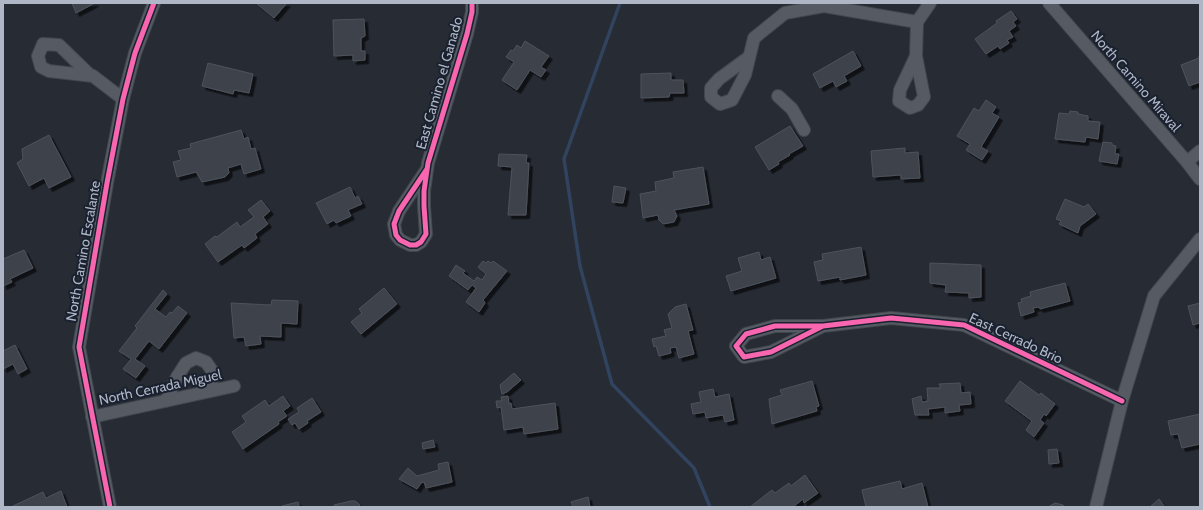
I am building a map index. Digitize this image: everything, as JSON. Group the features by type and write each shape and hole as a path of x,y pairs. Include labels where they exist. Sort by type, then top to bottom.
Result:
{"street":[{"name":"North Camino Escalante","path":"110,507 79,347 123,99 135,53 154,3"},
{"name":"East Camino el Ganado","path":"427,169 399,211 394,224 398,237 404,243 410,245 416,245 421,242 426,234 424,206 427,169 467,34 472,12 472,3"},
{"path":"916,56 917,22 930,3"},
{"name":"North Camino Miraval","path":"1049,3 1187,162 1200,179"},
{"path":"750,57 754,38 785,13 824,6 917,22"},
{"path":"93,76 123,99"},
{"path":"778,96 792,109 804,130"},
{"path":"1187,162 1200,151"},
{"path":"1096,507 1122,401 1154,296 1200,242"},
{"name":"East Cerrado Brio","path":"822,326 771,352 744,357 736,346 746,334 775,326 822,326 890,318 964,325 1122,401"},
{"path":"166,401 177,377 186,363 196,358 206,362 213,372 212,381 205,392"},
{"name":"North Cerrada Miguel","path":"92,417 234,386"}],"building":[{"path":"72,3 95,3 76,13"},
{"path":"256,3 287,3 274,18"},
{"path":"1011,11 1017,19 1013,22 1016,26 1009,31 1013,37 1007,40 1009,43 1000,49 998,46 986,54 975,39 997,23 996,21"},
{"path":"364,19 365,36 361,38 361,51 365,51 365,60 353,61 353,55 334,56 333,20"},
{"path":"525,41 549,56 541,67 546,70 541,77 530,70 517,90 502,80 514,62 506,57 517,45 521,48"},
{"path":"853,51 861,66 844,76 847,81 836,87 833,81 820,88 813,74"},
{"path":"1200,55 1200,82 1189,86 1181,65 1199,58"},
{"path":"208,63 253,74 249,93 234,90 233,94 202,86"},
{"path":"671,73 671,80 683,80 684,93 670,93 669,97 641,98 641,74"},
{"path":"986,100 996,107 992,113 999,117 981,147 988,151 982,160 966,150 970,144 957,136 974,108 979,111"},
{"path":"1070,111 1088,116 1088,121 1100,122 1098,139 1086,137 1085,142 1055,139 1059,113 1069,114"},
{"path":"790,126 803,146 789,154 790,155 778,162 779,164 769,170 755,147"},
{"path":"241,130 244,139 248,137 251,149 255,148 261,169 244,174 241,164 228,168 229,173 225,177 202,182 196,172 177,177 173,162 181,160 178,151 191,148 190,144"},
{"path":"49,135 71,177 49,188 44,178 29,186 17,163 23,159 22,149"},
{"path":"1103,142 1112,143 1112,145 1116,146 1115,154 1119,154 1117,164 1099,161"},
{"path":"905,148 905,153 918,152 920,178 901,179 901,175 873,177 871,151"},
{"path":"499,154 527,155 526,163 529,163 526,215 508,215 512,167 498,166"},
{"path":"703,167 709,204 674,210 677,216 674,222 663,224 659,220 658,215 643,218 640,194 656,191 655,182 674,178 673,172"},
{"path":"614,186 626,188 623,203 612,202"},
{"path":"350,187 355,198 358,196 362,204 348,210 351,216 336,223 334,220 327,224 316,203"},
{"path":"1065,199 1084,207 1088,204 1096,214 1080,226 1078,233 1059,224 1061,221 1056,219"},
{"path":"261,200 270,211 263,217 268,224 255,234 257,238 244,248 242,245 218,262 205,244 237,222 240,227 254,217 248,210"},
{"path":"861,247 866,275 840,280 840,277 818,281 814,262 823,260 822,254"},
{"path":"24,250 33,268 10,279 12,282 3,286 3,259"},
{"path":"759,252 761,260 770,257 776,278 731,291 726,276 742,271 738,258"},
{"path":"483,261 486,263 488,261 491,263 493,261 507,271 483,300 485,303 479,312 466,302 476,288 472,285 468,290 449,276 456,265 465,271 463,273 474,281 477,277 482,280 486,274 478,267"},
{"path":"930,263 981,265 981,297 969,298 969,293 945,292 946,285 930,283"},
{"path":"1065,283 1070,301 1040,309 1039,307 1033,308 1034,312 1021,316 1018,303 1022,302 1021,299 1031,296 1030,292"},
{"path":"384,288 397,304 361,334 351,322 362,313 359,309"},
{"path":"163,290 167,294 155,309 166,317 178,306 187,313 159,349 149,341 135,359 145,366 136,378 123,369 131,359 119,351 137,328 135,326"},
{"path":"272,300 298,301 297,324 281,323 281,337 260,336 261,344 246,346 244,337 234,338 231,303 271,305"},
{"path":"1200,303 1200,323 1193,325 1188,306"},
{"path":"686,304 693,330 688,331 694,354 679,358 676,347 670,348 671,353 659,356 652,339 666,336 664,330 672,328 668,314 675,307"},
{"path":"15,345 27,369 18,374 13,364 3,369 3,351"},
{"path":"514,373 521,380 507,392 502,394 500,385"},
{"path":"812,381 819,406 816,407 817,411 772,424 769,399 782,395 780,390"},
{"path":"1020,381 1039,395 1041,393 1055,404 1046,416 1044,414 1040,420 1044,423 1034,437 1026,430 1032,421 1005,401"},
{"path":"960,383 961,393 970,392 971,404 959,405 960,411 945,413 945,407 928,409 929,415 915,415 912,399 921,396 922,402 928,401 927,388 941,388 939,384"},
{"path":"713,389 715,397 729,394 734,420 725,422 723,415 706,418 705,412 693,414 691,404 701,402 699,392"},
{"path":"283,396 290,406 283,411 287,416 278,422 279,424 243,449 232,432 246,422 242,416 265,400 269,406"},
{"path":"508,396 509,404 511,403 512,409 555,403 558,429 524,434 523,427 504,430 501,407 497,408 496,401 502,401 501,397"},
{"path":"312,398 321,412 307,421 308,423 299,429 295,423 292,425 288,419 299,412 297,408"},
{"path":"1200,414 1200,444 1182,448 1178,434 1171,435 1168,421"},
{"path":"433,440 435,447 423,449 422,443"},
{"path":"1057,449 1059,463 1049,464 1048,450"},
{"path":"448,462 452,482 426,488 424,482 421,483 417,489 399,479 408,468 417,476 439,470 438,464"},
{"path":"805,475 818,493 804,503 803,499 793,507 750,507 772,490 775,493 789,483 791,486"},
{"path":"900,481 902,489 922,483 928,507 866,507 862,490"},
{"path":"61,491 67,507 13,506 43,492 46,498"},
{"path":"588,497 590,507 573,507 571,502"},
{"path":"1159,499 1165,507 1150,507"},
{"path":"355,501 360,507 334,507 334,505"},
{"path":"298,502 299,507 282,507 282,506"},
{"path":"1055,503 1063,505 1064,507 1048,507"}],"waterway":[{"path":"620,3 564,159 580,266 612,384 694,468 710,507"}],"cycle path":[{"path":"110,507 79,347 123,99 135,53 154,3"},
{"path":"427,169 399,211 394,224 396,235 400,240 410,245 416,245 421,242 426,234 424,191 428,163 467,34 472,12 472,3"},
{"path":"823,326 775,326 746,334 736,346 744,357 771,352 823,326 891,318 964,325 1122,401"}]}
